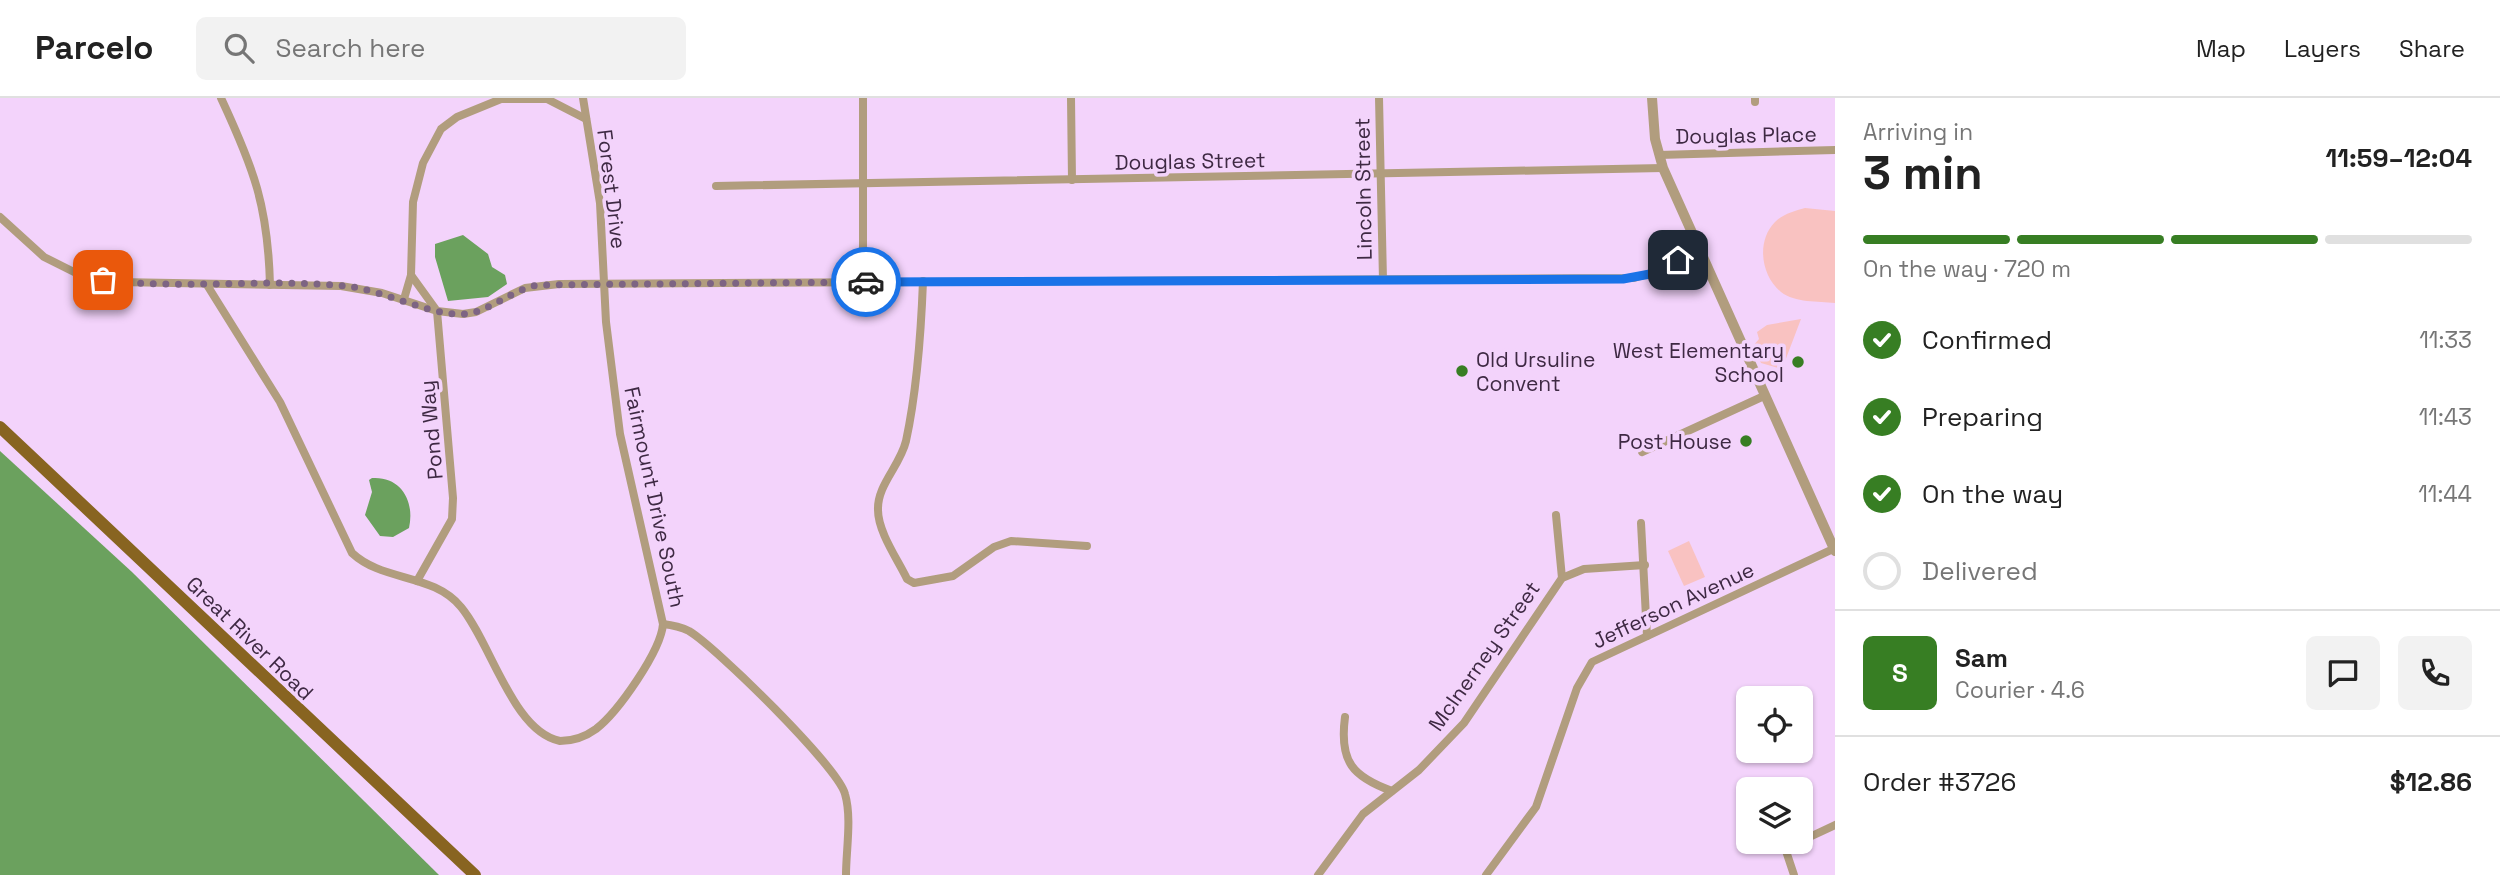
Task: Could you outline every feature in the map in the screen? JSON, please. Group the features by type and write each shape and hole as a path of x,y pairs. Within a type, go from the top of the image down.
{"main road":[{"name":"Great River Road","path":"0,427 475,875"}],"street":[{"path":"220,98 251,165 264,208 270,285"},
{"name":"Forest Drive","path":"583,98 597,178 605,284"},
{"path":"863,98 863,282"},
{"path":"1071,98 1072,180"},
{"name":"Lincoln Street","path":"1379,98 1383,280"},
{"path":"1652,98 1659,155 1664,168 1835,550"},
{"path":"404,299 411,275 414,202 423,163 441,129 457,117 501,99 548,99 586,119"},
{"name":"Douglas Place","path":"1659,155 1835,150"},
{"name":"Douglas Street","path":"716,186 1664,168"},
{"path":"0,217 36,252 81,274 118,282 341,286 404,299 437,311 463,314 476,312 513,292 538,285 1634,278 1650,274 1699,250"},
{"path":"411,275 437,311"},
{"path":"923,281 919,344 906,440 880,495 878,510 883,528 907,579 914,583 953,576 994,547 1011,541 1087,546"},
{"name":"Fairmount Drive South","path":"207,285 280,402 346,545 364,563 447,593 462,608 524,718 540,734 560,741 587,734 604,721 656,650 663,624 620,433 608,335 605,284"},
{"name":"Pond Way","path":"417,581 452,519 453,498 437,311"},
{"path":"1642,452 1764,396"},
{"path":"1556,515 1562,578"},
{"path":"1641,523 1647,636"},
{"name":"Jefferson Avenue","path":"1486,875 1536,807 1586,670 1596,659 1835,550"},
{"name":"McInerney Street","path":"1318,875 1363,814 1437,753 1464,723 1562,578 1584,569 1645,565"},
{"path":"663,624 691,632 745,681 789,722 842,787 846,800 846,875"},
{"path":"1345,718 1345,745 1354,772 1365,781 1392,791"},
{"path":"1813,836 1835,825"},
{"path":"1788,854 1794,875"}],"shaded area":[{"path":"1805,208 1835,211 1835,303 1787,296 1774,285 1765,268 1763,248 1769,230 1782,217"},
{"path":"463,235 488,254 492,267 505,275 507,284 488,297 448,301 435,257 435,244"},
{"path":"1801,319 1782,369 1761,363 1753,346 1759,339 1757,332 1767,325"},
{"path":"0,451 132,572 439,875 0,875"},
{"path":"372,478 391,481 404,492 408,500 409,528 393,537 380,536 365,515 372,492 369,480"},
{"path":"1689,541 1705,577 1684,586 1668,551"}],"way so far":[{"path":"103,280 207,285 355,287 404,299 437,311 463,314 476,312 513,292 538,285 866,282"}],"place":[{"name":"West Elementary School","path":"1798,362"},
{"name":"Old Ursuline Convent","path":"1462,371"},
{"name":"Post House","path":"1746,441"}],"route":[{"path":"866,282 1623,279 1650,274 1678,260"}]}
